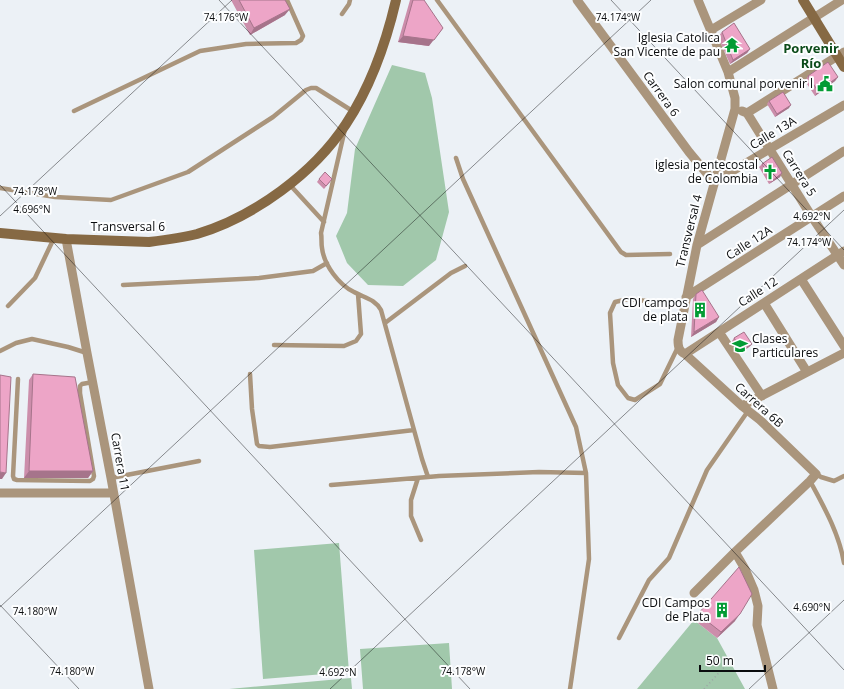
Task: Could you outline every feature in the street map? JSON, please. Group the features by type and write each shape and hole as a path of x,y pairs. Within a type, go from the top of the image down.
{"street":[{"name":"Transversal 6","path":"0,233 66,239 149,242 175,239 210,230 258,207 290,184 304,171 327,148 354,112 384,46 396,0"},
{"name":"Carrera 6","path":"577,0 689,152 714,182"},
{"name":"Transversal 4","path":"678,346 697,244 735,109 735,98 728,72 698,0"},
{"path":"711,30 761,0"},
{"path":"803,0 814,18 841,54 844,67"},
{"path":"728,72 842,0"},
{"path":"735,109 747,113 841,54"},
{"name":"Calle 13A","path":"714,182 844,105"},
{"name":"Carrera 5","path":"747,113 812,217 841,253 844,265"},
{"path":"697,244 844,151"},
{"name":"Calle 12A","path":"686,301 844,196"},
{"name":"Carrera 11","path":"66,239 149,689"},
{"name":"Calle 12","path":"685,354 841,253"},
{"path":"801,279 844,346"},
{"path":"764,303 807,372"},
{"path":"719,332 762,396"},
{"path":"678,346 681,352 685,354"},
{"path":"745,409 762,396 844,353"},
{"name":"Carrera 6B","path":"685,354 745,409 760,420 813,478"},
{"path":"694,593 734,552 813,478"},
{"path":"0,493 113,493"},
{"path":"734,552 745,569 754,590 758,606 758,625 773,689"}],"lane":[{"path":"74,111 200,51 246,44 296,43 304,36 287,0"},
{"path":"342,14 350,0"},
{"path":"437,0 621,252 626,255 670,254"},
{"path":"0,188 55,197 111,200 188,172 273,117 306,90 311,88 316,88 354,112"},
{"path":"346,124 324,222 322,249 327,263 337,279 358,294 378,304 381,310 428,477"},
{"path":"456,158 464,179 576,427 586,473 589,559 570,689"},
{"path":"290,184 324,222"},
{"path":"8,306 35,278 54,238"},
{"path":"123,285 259,278 313,272 327,263"},
{"path":"385,323 451,274 465,266"},
{"path":"274,345 344,346 356,341 361,334 358,294"},
{"path":"678,346 660,384 635,400 628,398 618,385 613,363 610,313 615,302 628,299 686,301"},
{"path":"0,351 16,343 32,339 87,353"},
{"path":"250,374 252,409 257,444 259,446 270,447 414,430"},
{"path":"18,379 13,476 14,479 18,480 90,481 93,479 94,476 80,386 82,384 93,382"},
{"path":"619,638 649,580 669,558 707,470 745,409"},
{"path":"111,478 199,461"},
{"path":"331,485 439,476 539,472 586,473"},
{"path":"844,476 834,481 820,477 813,478 836,532 844,563"},
{"path":"418,478 411,500 411,516 421,540"}],"path":[{"path":"704,689 728,663"}],"green space":[{"path":"392,65 425,73 432,98 449,212 436,260 403,286 368,285 347,263 336,236 347,213 355,149"},
{"path":"339,543 349,672 263,679 254,550"},
{"path":"694,620 717,638 745,689 637,689"},
{"path":"449,643 452,689 363,689 360,649"},
{"path":"351,678 352,689 229,689"}],"building":[{"path":"239,0 285,0 290,9 254,28"},
{"path":"413,0 424,0 443,28 434,40 403,36"},
{"name":"Iglesia Catolica San Vicente de pau","path":"734,23 750,49 733,60 722,32"},
{"path":"828,62 838,77 818,91 808,76"},
{"path":"783,92 791,105 777,114 769,101"},
{"name":"iglesia pentecostal de Colombia","path":"772,157 782,173 772,181 762,164"},
{"path":"325,172 332,179 326,186 319,179"},
{"name":"CDI campos de plata","path":"702,290 719,317 694,332 696,294"},
{"path":"744,332 752,344 742,350 734,338"},
{"path":"33,374 75,377 93,471 29,471"},
{"path":"0,375 11,377 6,473 0,472"},
{"name":"CDI Campos de Plata","path":"739,567 752,594 740,614 721,632 698,614"}],"place":[{"name":"Iglesia Catolica San Vicente de pau","path":"732,45"},
{"name":"Salon comunal porvenir l","path":"825,84"},
{"name":"iglesia pentecostal de Colombia","path":"770,172"},
{"name":"CDI campos de plata","path":"700,310"},
{"name":"Clases Particulares","path":"740,346"},
{"name":"CDI Campos de Plata","path":"722,610"}],"district":[{"name":"Porvenir Río","path":"811,56"}]}
